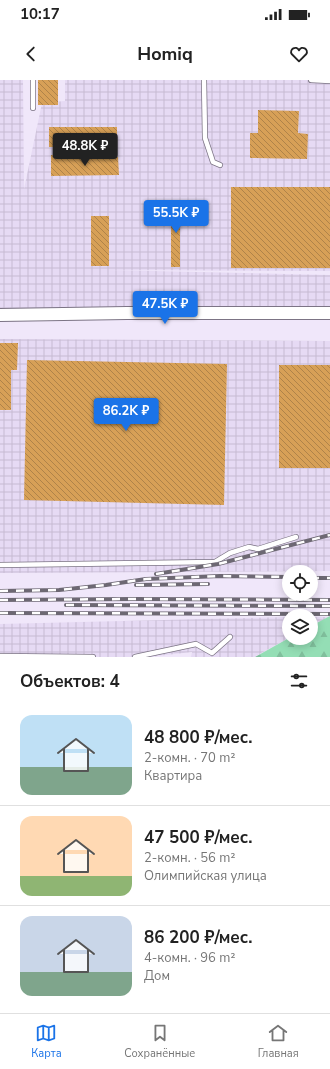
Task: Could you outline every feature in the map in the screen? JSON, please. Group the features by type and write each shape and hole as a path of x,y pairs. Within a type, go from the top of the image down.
{"street":[{"path":"0,315 127,313 330,313"}],"lane":[{"path":"33,80 33,108"},
{"path":"204,80 205,138 213,162 220,165"},
{"path":"312,80 330,81"},
{"path":"0,565 216,562 230,553 249,547 258,549 296,537"},
{"path":"135,657 196,644 212,653 230,637"},
{"path":"0,656 93,657"}],"shaded area":[{"path":"0,80 23,80 24,189 42,103 65,101 65,80 330,80 330,271 107,270 330,275 330,312 0,313"},
{"path":"0,339 330,341 330,571 318,571 318,565 282,565 282,571 0,573"},
{"path":"282,617 282,642 254,657 191,657 192,652 149,657 0,657 0,624"},
{"path":"318,617 330,617 318,623"}],"green space":[{"path":"330,616 330,657 255,657 282,642 282,645 318,645 318,622"}],"building":[{"path":"38,80 58,80 58,105 38,105"},
{"path":"258,110 299,111 298,133 308,134 307,159 250,158 250,133 258,133"},
{"path":"49,127 117,127 117,147 49,147"},
{"path":"51,155 56,155 57,159 118,157 119,175 51,176"},
{"path":"231,187 330,187 330,268 231,268"},
{"path":"171,200 180,200 180,267 171,267"},
{"path":"91,216 109,216 109,266 91,266"},
{"path":"0,343 18,343 17,370 11,370 11,410 0,410"},
{"path":"27,360 227,364 224,505 24,500"},
{"path":"279,365 330,365 330,468 279,468"}],"railway":[{"path":"156,574 218,564 330,535"},
{"path":"0,591 59,590 146,579 220,576 282,577"},
{"path":"318,578 330,578"},
{"path":"136,585 208,584"},
{"path":"0,600 330,600"},
{"path":"66,605 330,606"},
{"path":"0,613 330,614"}]}
